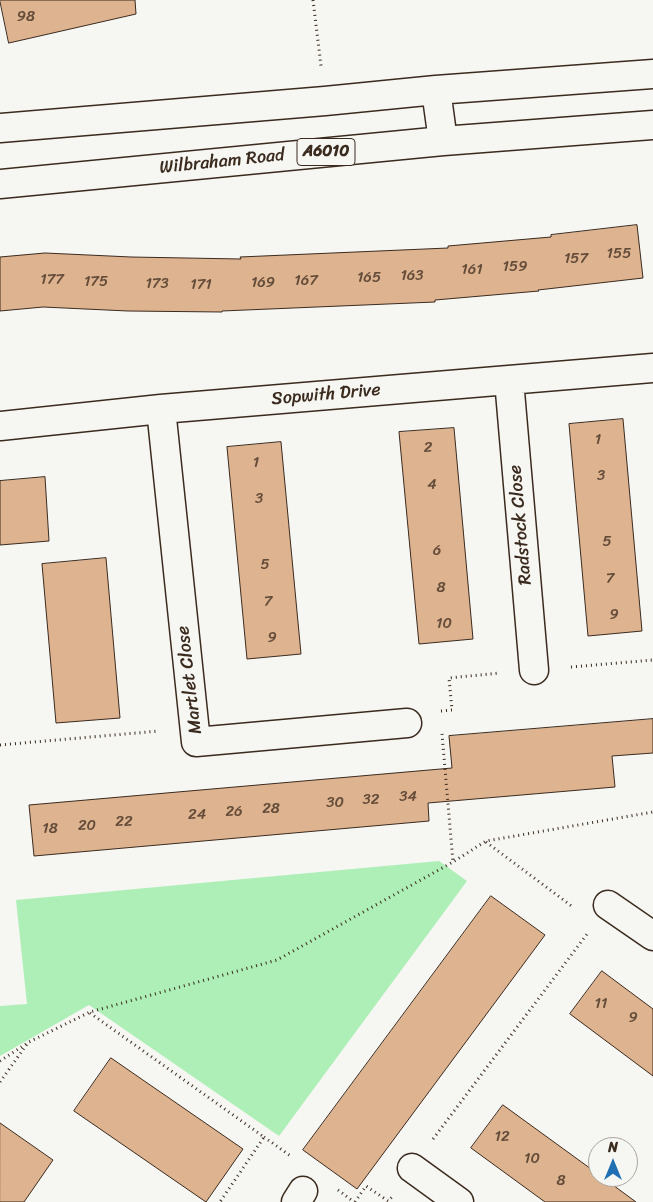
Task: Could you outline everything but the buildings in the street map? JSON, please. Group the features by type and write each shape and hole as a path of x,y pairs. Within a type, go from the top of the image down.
{"main road":[{"path":"0,128 436,90 653,74"},
{"path":"436,90 443,141"},
{"name":"Wilbraham Road","path":"0,184 443,141 653,125"},
{"name":"Sopwith Drive","path":"0,426 161,409 653,368"},
{"name":"Radstock Close","path":"509,380 534,670"},
{"name":"Martlet Close","path":"161,409 196,742 407,723"},
{"path":"601,914 653,936"},
{"path":"412,1168 459,1202"}],"path":[{"path":"313,0 325,101"},
{"path":"0,745 194,728"},
{"path":"442,730 453,862"},
{"path":"0,1061 28,1042 90,1012 277,960 486,842 653,812"},
{"path":"412,1168 601,914 486,842"},
{"path":"90,1012 264,1137 220,1202"},
{"path":"0,1082 28,1042"}],"green space":[{"path":"439,861 467,881 279,1136 89,1005 0,1056 0,1006 27,1004 16,900"}]}
